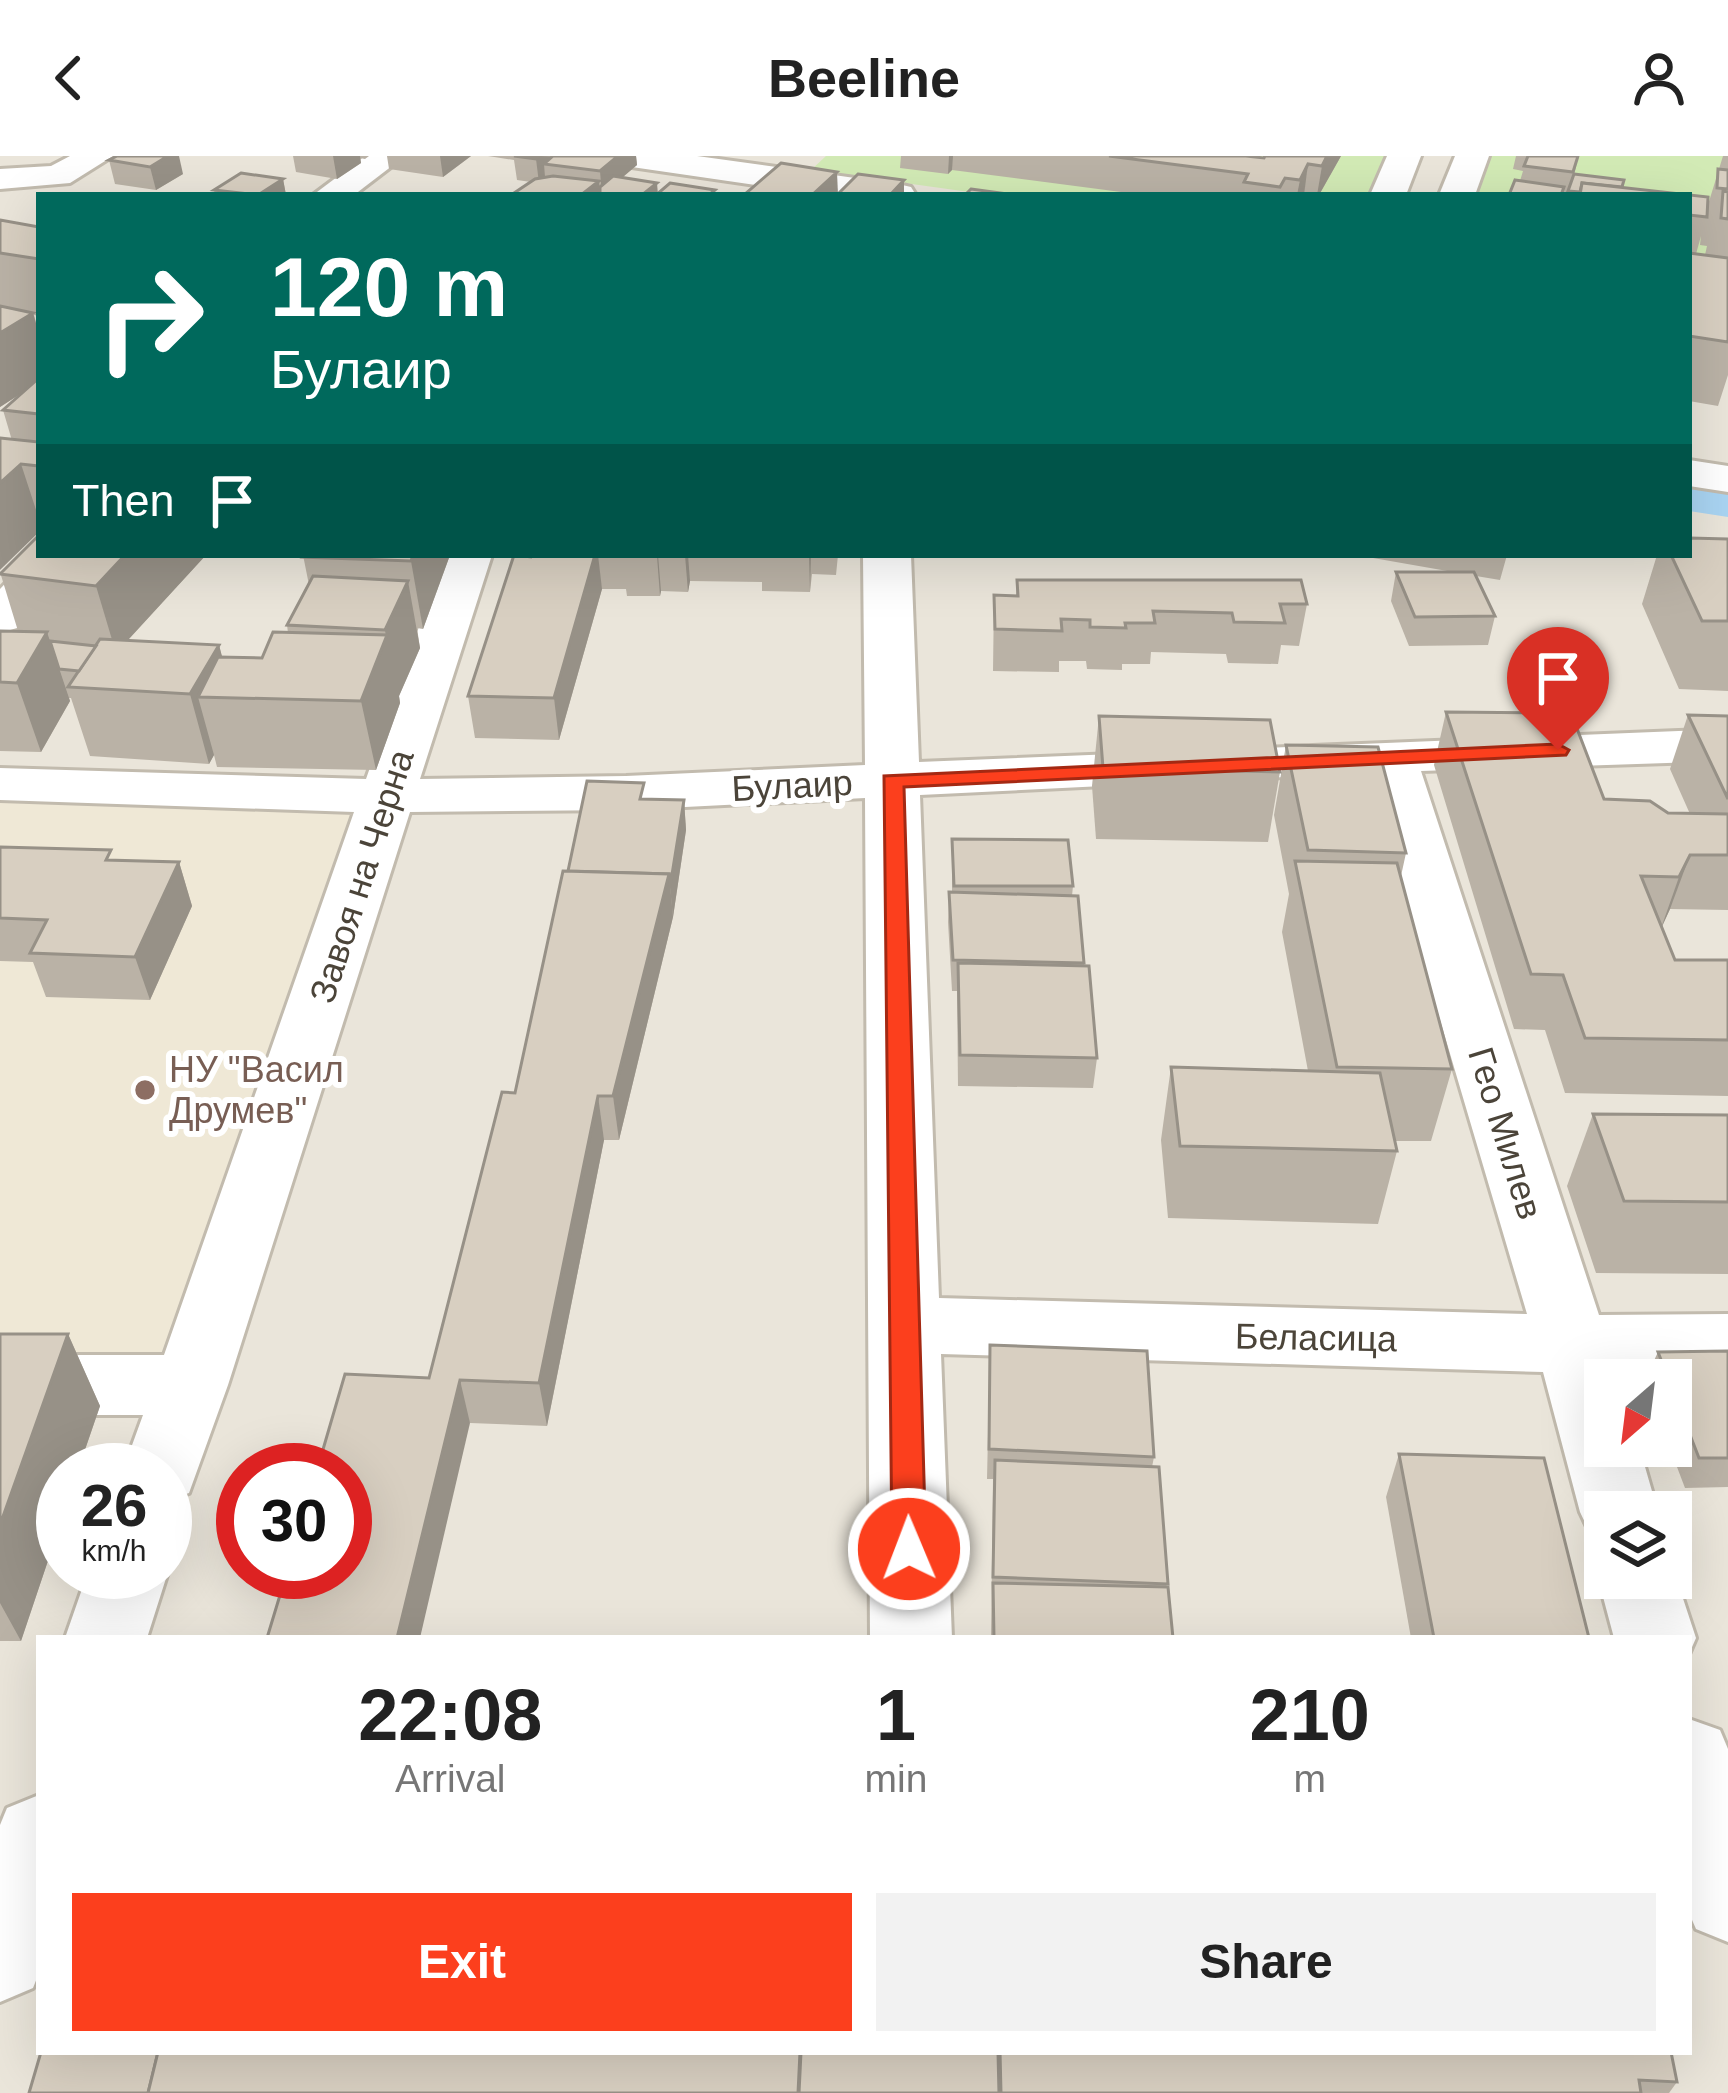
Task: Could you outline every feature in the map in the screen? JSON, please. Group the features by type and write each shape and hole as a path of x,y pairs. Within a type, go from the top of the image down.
{"street":[{"path":"0,179 66,185 95,156"},
{"path":"335,192 388,156"},
{"path":"625,156 777,166 885,192"},
{"path":"1389,192 1404,156"},
{"path":"1458,192 1472,156"},
{"path":"1692,473 1728,479"},
{"path":"0,618 56,558"},
{"name":"Завоя на Черна","path":"171,1443 467,558"},
{"path":"887,558 910,1635"},
{"name":"Булаир","path":"0,784 388,796 626,793 1389,756 1728,745"},
{"name":"Гео Милев","path":"1389,756 1613,1491"},
{"name":"Беласица","path":"904,1325 1572,1344 1728,1343"},
{"path":"0,1384 191,1385"},
{"path":"107,1635 119,1599"},
{"path":"1644,1599 1654,1635"},
{"path":"1692,1770 1728,1898"},
{"path":"0,1955 36,1847"}],"shaded area":[{"path":"0,156 1728,156 1728,2093 0,2093"},
{"name":"НУ \"Васил Друмев\"","path":"0,784 387,796 191,1385 0,1385"}],"green space":[{"path":"826,156 1389,156 1372,192 969,192 811,170"},
{"path":"1484,156 1728,156 1728,301 1692,295 1692,192 1469,192"}],"building":[{"path":"168,156 150,167 109,160"},
{"path":"553,156 618,156 600,171 544,164"},
{"path":"1109,156 1327,156 1322,166 1308,164 1300,180 1285,178 1280,187 1244,182 1248,174"},
{"path":"1528,156 1578,156 1573,172 1524,166"},
{"path":"781,163 837,172 815,192 747,192"},
{"path":"1718,169 1728,170 1728,189 1717,188"},
{"path":"241,173 283,179 263,192 214,190"},
{"path":"858,174 904,180 893,192 840,192"},
{"path":"1574,174 1624,180 1622,187 1582,183 1580,192 1568,191"},
{"path":"613,176 657,183 646,192 600,192"},
{"path":"535,179 599,181 585,192 516,192"},
{"path":"1515,180 1564,187 1562,192 1510,192"},
{"path":"670,183 715,190 713,192 660,192"},
{"path":"1582,183 1663,192 1580,192"},
{"path":"1723,191 1728,192 1728,219 1721,218"},
{"path":"1692,195 1708,197 1707,217 1692,215"},
{"path":"0,220 36,226 36,259 0,253"},
{"path":"1692,253 1728,258 1728,342 1692,336"},
{"path":"0,306 33,313 0,333"},
{"path":"36,381 36,414 3,410"},
{"path":"0,438 36,442 36,466 21,464 0,483"},
{"path":"36,538 36,558 122,558 96,586 0,574"},
{"path":"1692,538 1728,539 1728,621 1702,621 1672,558 1692,558"},
{"path":"329,558 412,558 411,561"},
{"path":"513,558 594,558 554,698 468,696"},
{"path":"1396,572 1474,572 1495,616 1415,617"},
{"path":"313,576 408,581 385,630 287,625"},
{"path":"1017,580 1301,580 1307,604 1280,604 1285,623 1234,622 1232,613 1153,611 1155,623 1125,623 1126,628 1090,627 1090,620 1061,619 1062,631 995,629 994,595 1018,596"},
{"path":"0,631 47,632 17,683 0,682"},
{"path":"273,632 387,635 361,701 198,697 218,657 262,658"},
{"path":"100,639 219,645 190,694 68,687"},
{"path":"50,641 96,646 79,671 59,669"},
{"path":"1446,712 1571,713 1604,799 1650,801 1668,813 1728,814 1728,855 1690,855 1679,877 1641,876 1675,960 1728,960 1728,1040 1585,1038 1563,975 1531,974"},
{"path":"1688,715 1728,716 1728,799"},
{"path":"1099,716 1270,720 1280,772 1103,768"},
{"path":"1286,745 1378,747 1406,853 1308,850"},
{"path":"587,781 644,783 640,799 684,800 670,887 669,874 568,871"},
{"path":"952,839 1068,840 1073,886 954,886"},
{"path":"0,847 111,850 106,860 179,862 135,957 30,953 47,920 0,918"},
{"path":"1295,861 1397,863 1452,1069 1337,1067"},
{"path":"563,871 669,874 613,1096 598,1096 539,1383 460,1380 398,1635 268,1635 279,1599 372,1599 372,1443 325,1443 345,1374 429,1378 502,1092 515,1093"},
{"path":"949,892 1078,896 1084,963 953,960"},
{"path":"958,963 1089,966 1097,1058 960,1055"},
{"path":"1171,1067 1380,1073 1397,1151 1180,1146"},
{"path":"1593,1114 1728,1115 1728,1202 1624,1201"},
{"path":"0,1334 68,1334 0,1525"},
{"path":"990,1345 1147,1351 1154,1457 989,1449"},
{"path":"1728,1351 1728,1458 1699,1458 1692,1440 1692,1359 1661,1359 1658,1352"},
{"path":"1399,1454 1544,1458 1588,1635 1433,1635"},
{"path":"995,1460 1159,1467 1168,1584 993,1577"},
{"path":"993,1583 1168,1587 1173,1635 994,1635"},
{"path":"40,2055 157,2055 148,2093 29,2093"},
{"path":"157,2055 800,2055 798,2093 148,2093"},
{"path":"801,2055 998,2055 999,2093 799,2093"},
{"path":"1000,2055 1672,2055 1677,2082 1639,2080 1641,2093 1001,2093"}],"waterway":[{"path":"1692,497 1728,503"}],"place":[{"name":"НУ \"Васил Друмев\"","path":"145,1090"}],"route":[{"path":"909,1549 892,780 1558,750"}]}
